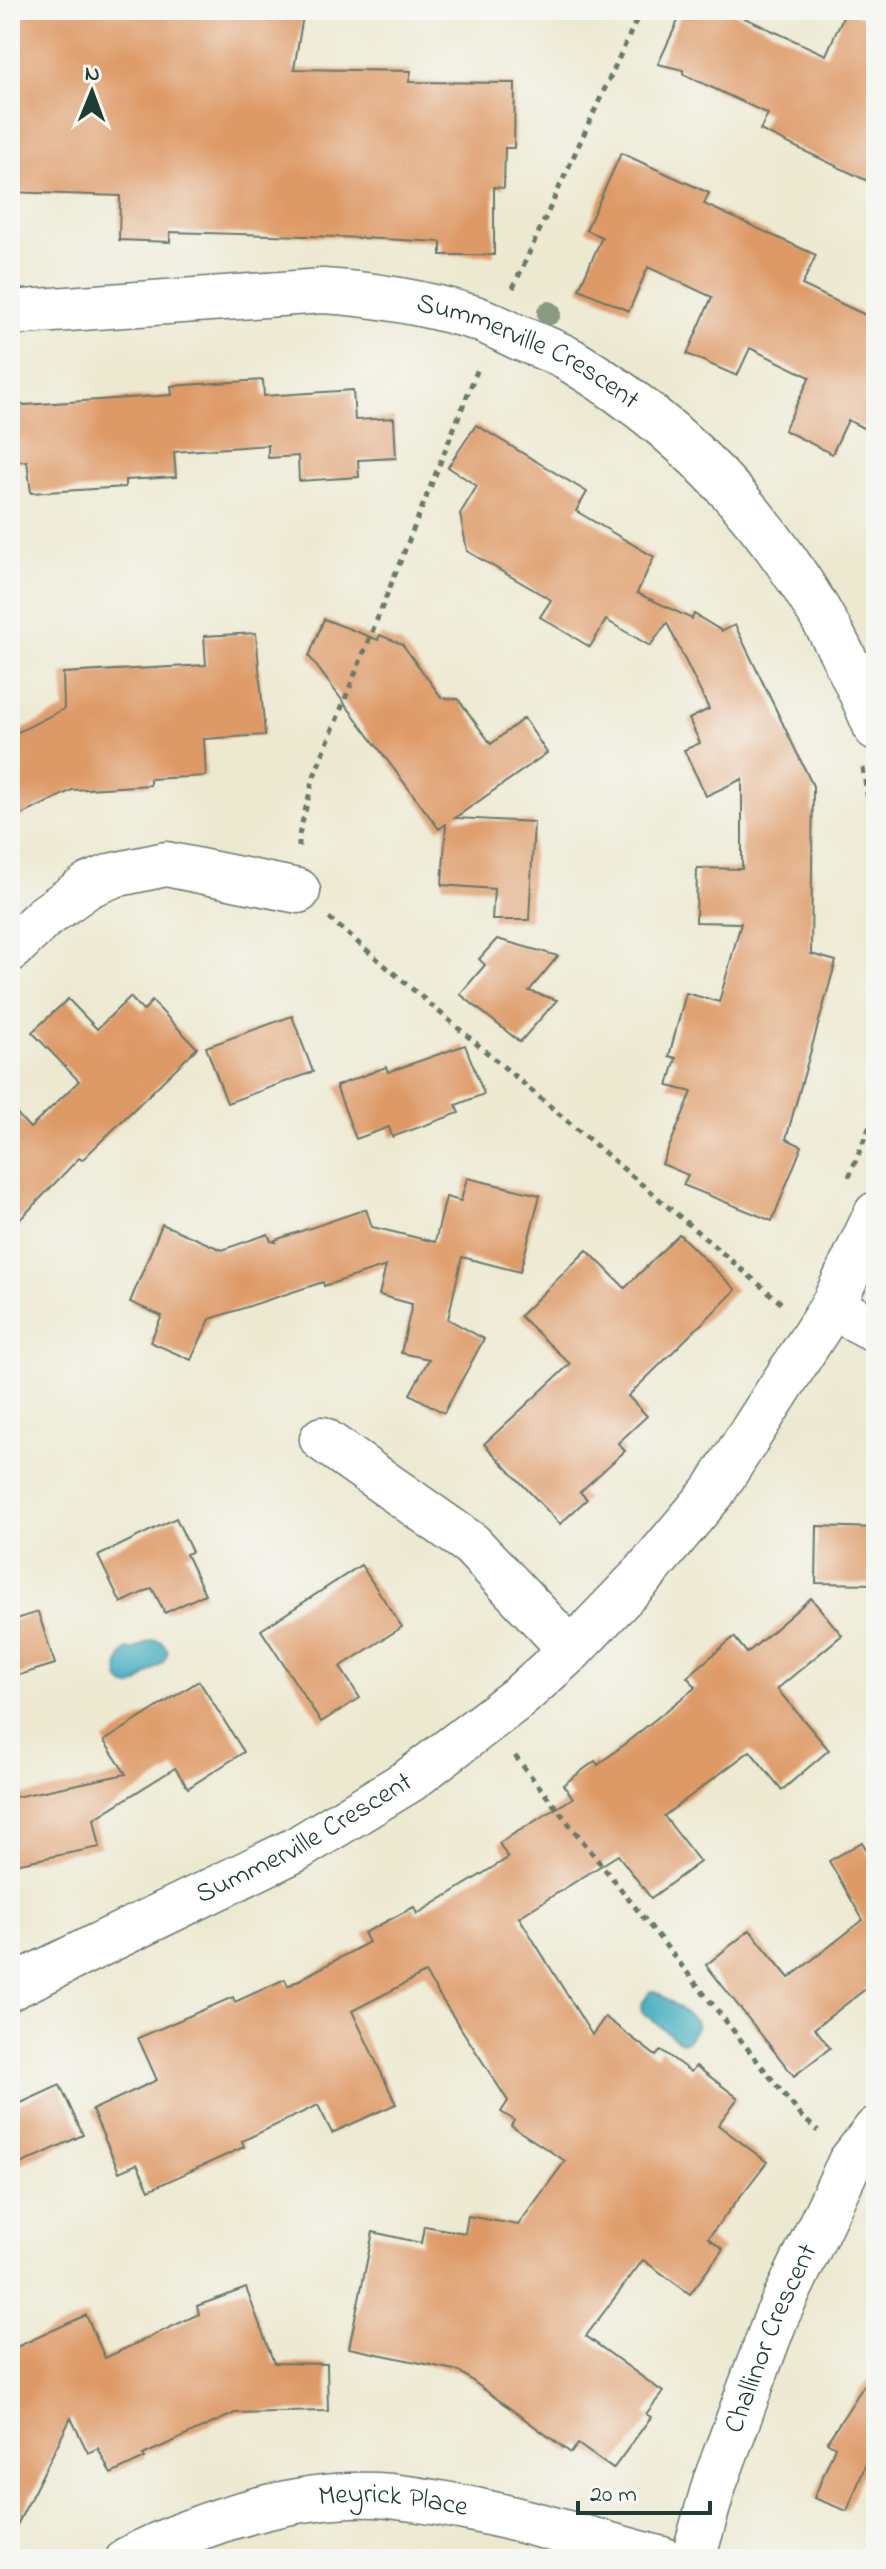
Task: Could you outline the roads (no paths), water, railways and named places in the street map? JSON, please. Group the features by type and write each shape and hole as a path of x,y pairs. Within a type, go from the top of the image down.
{"street":[{"name":"Summerville Crescent","path":"10,313 323,291 374,295 474,318 570,360 659,420 728,487 806,588 861,692 867,743"},
{"path":"10,950 43,918 89,885 114,875 153,866 166,864 298,891"},
{"name":"Summerville Crescent","path":"10,1988 295,1850 410,1780 519,1697 571,1650 644,1574 713,1492 824,1320 876,1214"},
{"path":"824,1320 876,1330"},
{"path":"322,1439 471,1544 571,1650"},
{"name":"Challinor Crescent","path":"693,2559 715,2482 776,2318 865,2143"},
{"name":"Meyrick Place","path":"128,2559 153,2546 245,2511 341,2496 389,2496 484,2512 662,2559"}],"water":[{"path":"152,1640 160,1641 168,1651 164,1660 137,1684 125,1685 121,1682 118,1669 123,1655 127,1649 135,1649"},
{"path":"656,1991 696,2021 696,2028 687,2041 680,2042 642,2012 641,2005 650,1992"}]}
